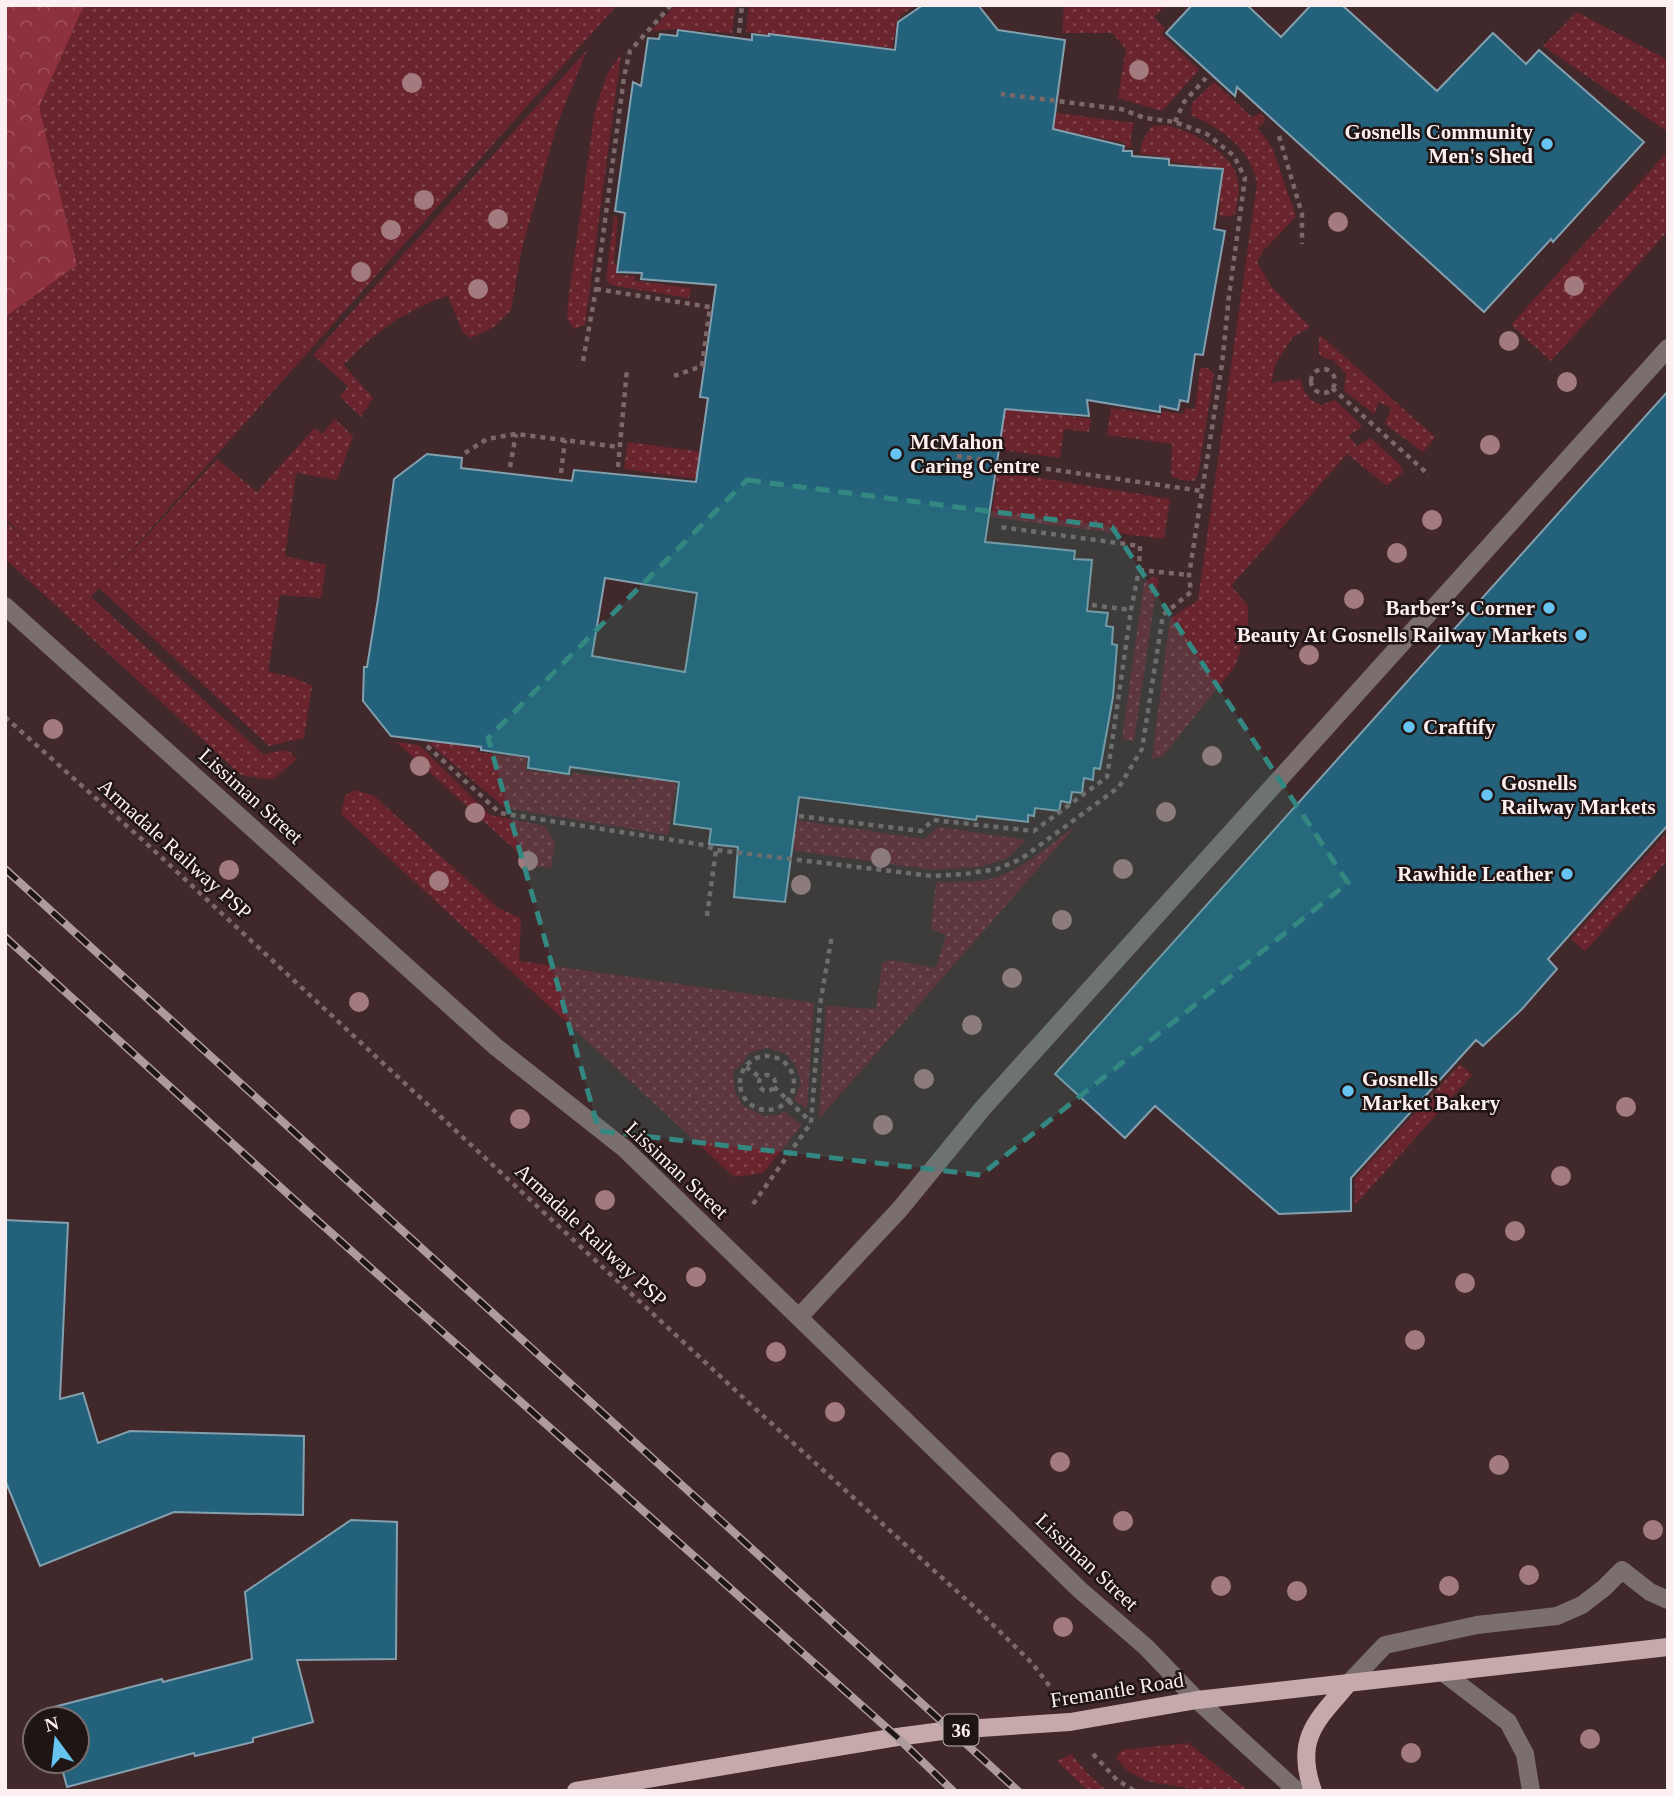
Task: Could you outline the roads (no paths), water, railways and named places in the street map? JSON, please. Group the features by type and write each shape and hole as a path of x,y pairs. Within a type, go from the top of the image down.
{"main road":[{"name":"Fremantle Road","path":"576,1791 950,1730 1070,1722 1197,1700 1668,1647"},
{"path":"1313,1791 1309,1779 1306,1746 1316,1721 1348,1684"}],"street":[{"path":"799,1317 900,1209 982,1109 1668,348"},
{"name":"Lissiman Street","path":"5,606 496,1047 625,1149 1080,1590 1146,1647 1197,1700 1297,1791"},
{"path":"1348,1684 1385,1645 1477,1625 1557,1616 1582,1605 1622,1570 1650,1592 1668,1600"},
{"path":"1444,1673 1507,1722 1525,1754 1531,1791"}],"railway":[{"path":"5,869 1018,1791"},
{"path":"5,937 300,1205 897,1737 953,1791"}],"place":[{"name":"Gosnells Community Men's Shed","path":"1547,144"},
{"name":"McMahon Caring Centre","path":"896,454"},
{"name":"Barber’s Corner","path":"1549,608"},
{"name":"Beauty At Gosnells Railway Markets","path":"1581,635"},
{"name":"Craftify","path":"1409,727"},
{"name":"Gosnells Railway Markets","path":"1487,795"},
{"name":"Rawhide Leather","path":"1567,874"},
{"name":"Gosnells Market Bakery","path":"1348,1091"}]}
